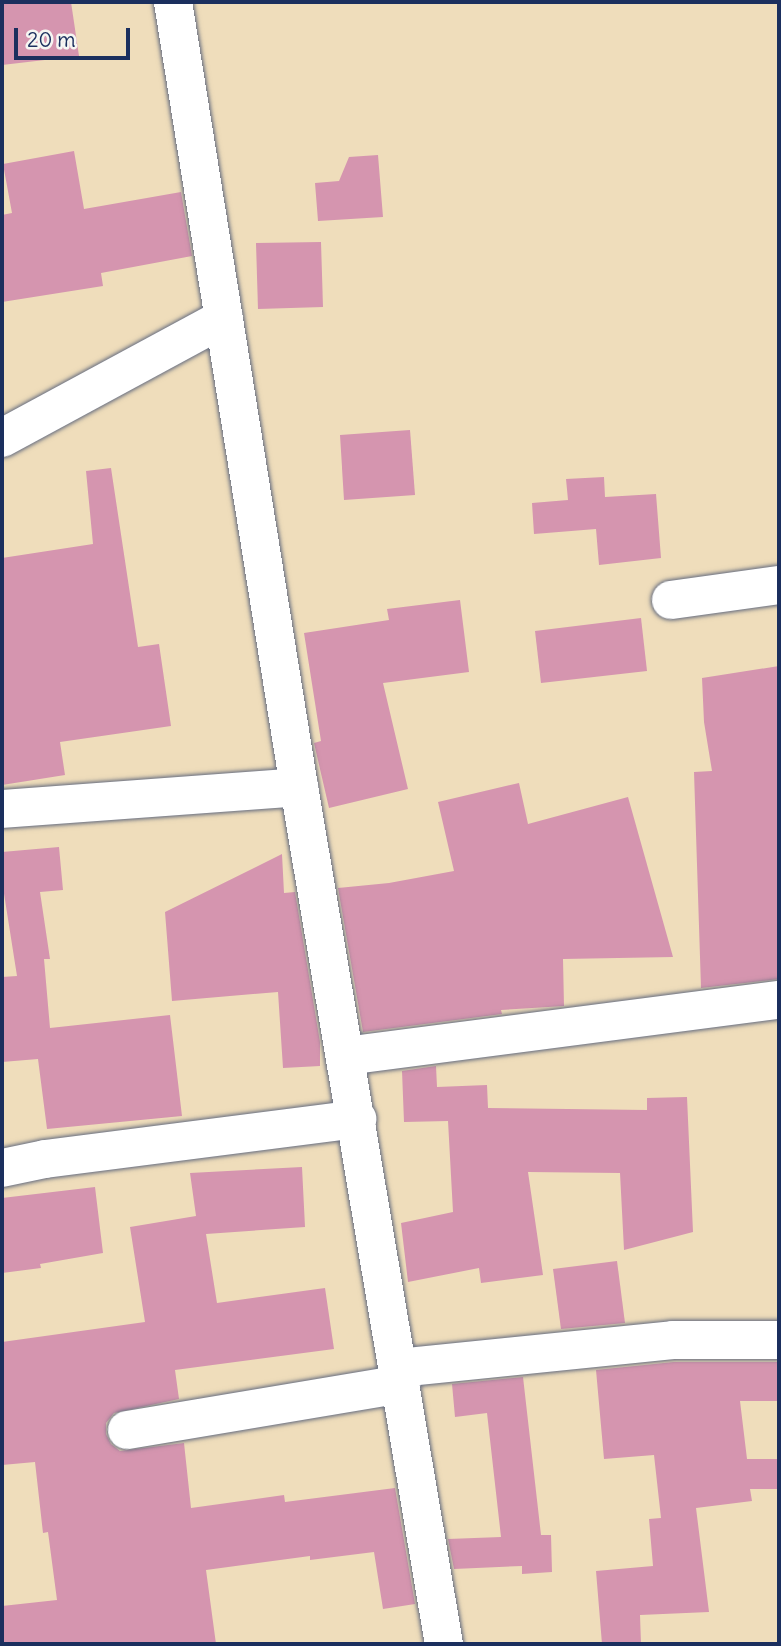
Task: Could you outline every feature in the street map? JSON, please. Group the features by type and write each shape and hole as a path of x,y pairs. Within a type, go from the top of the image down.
{"street":[{"path":"173,2 299,788 444,1644"},
{"path":"2,438 224,318"},
{"path":"671,600 779,585"},
{"path":"2,809 299,788"},
{"path":"346,1056 779,1000"},
{"path":"2,1168 45,1159 357,1119"},
{"path":"127,1430 399,1376 673,1340 779,1340"}],"building":[{"path":"2,2 71,2 79,56 2,65"},
{"path":"74,151 84,209 181,192 192,256 101,273 103,286 2,302 2,215 12,213 3,164"},
{"path":"378,155 383,217 318,221 315,183 339,181 349,157"},
{"path":"321,242 323,307 258,309 256,243"},
{"path":"410,430 415,495 344,500 340,435"},
{"path":"111,468 138,647 159,644 171,726 60,742 65,775 2,785 2,558 93,544 86,471"},
{"path":"604,477 605,497 656,494 661,558 599,565 596,529 534,534 532,503 568,500 566,479"},
{"path":"460,600 469,672 383,683 408,789 329,808 314,743 321,741 304,633 389,620 387,609"},
{"path":"641,618 647,671 541,683 535,631"},
{"path":"779,666 779,979 701,988 694,772 712,771 704,722 702,678"},
{"path":"519,783 528,824 628,797 673,957 563,959 564,1006 501,1010 502,1014 363,1032 338,888 389,883 454,871 438,802"},
{"path":"59,847 63,890 40,892 50,959 44,959 50,1028 170,1015 182,1116 47,1129 38,1059 2,1062 2,977 17,976 2,881 2,852"},
{"path":"282,854 284,893 295,892 320,1042 320,1066 283,1068 278,992 172,1001 165,912"},
{"path":"436,1066 437,1087 487,1085 488,1108 647,1110 647,1098 687,1097 693,1232 624,1250 620,1173 528,1172 543,1275 481,1283 479,1268 408,1282 401,1223 453,1212 448,1121 404,1122 402,1071"},
{"path":"302,1167 305,1227 206,1234 217,1303 325,1288 334,1349 175,1370 179,1399 114,1413 106,1423 106,1434 111,1444 120,1451 184,1443 191,1508 284,1495 285,1502 395,1488 415,1604 383,1609 374,1552 310,1560 310,1556 206,1570 216,1644 2,1644 2,1606 57,1600 48,1532 43,1533 35,1462 2,1465 2,1342 145,1322 130,1227 196,1216 190,1173"},
{"path":"95,1187 103,1253 40,1264 41,1268 2,1273 2,1198"},
{"path":"617,1261 625,1323 561,1329 553,1269"},
{"path":"674,1362 779,1362 779,1401 740,1401 747,1459 779,1459 779,1489 750,1489 752,1501 696,1508 709,1612 640,1615 641,1644 602,1644 596,1571 653,1566 649,1519 661,1518 654,1455 604,1459 596,1370"},
{"path":"523,1377 541,1535 551,1535 552,1572 522,1574 522,1566 454,1569 448,1539 501,1537 487,1413 455,1417 452,1384"}]}
